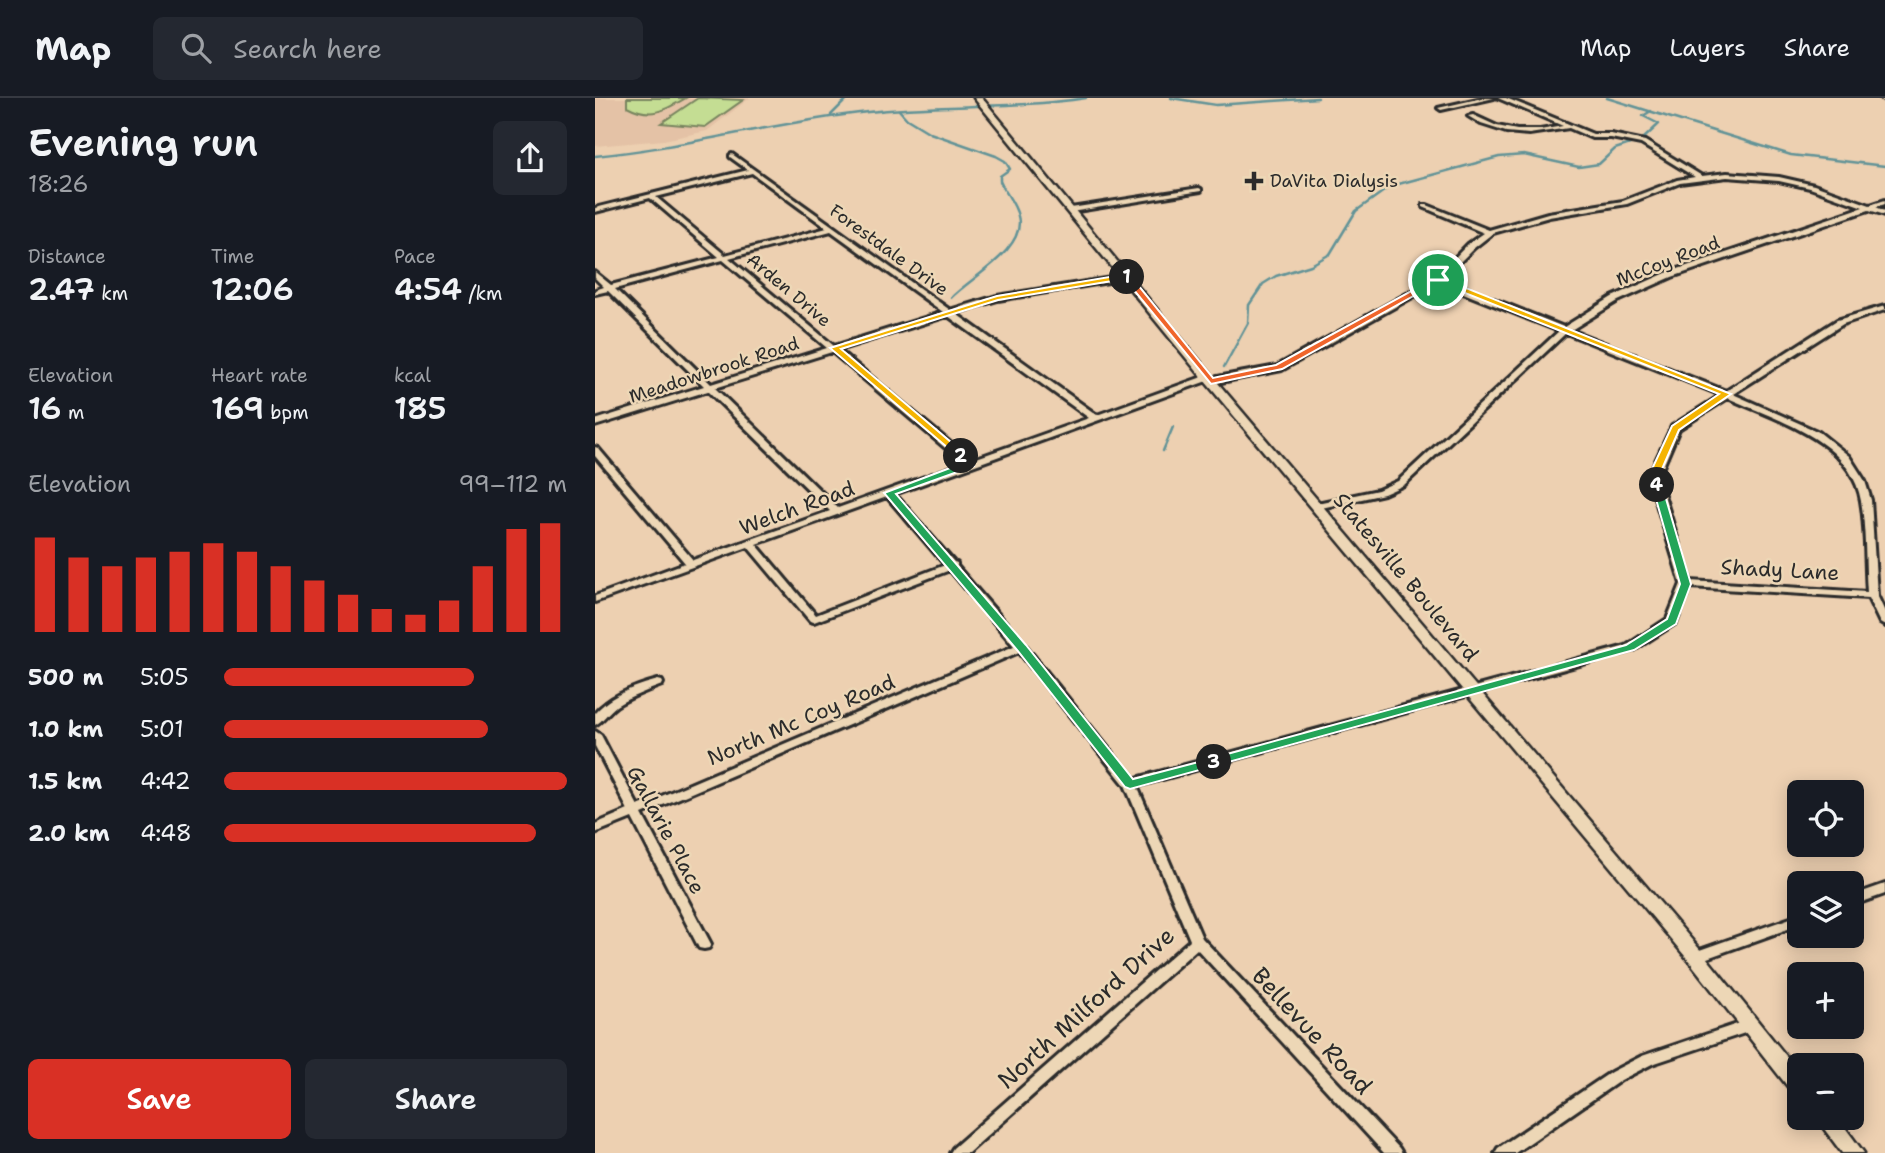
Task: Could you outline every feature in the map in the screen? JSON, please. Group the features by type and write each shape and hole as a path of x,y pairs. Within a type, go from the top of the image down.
{"main road":[{"name":"Statesville Boulevard","path":"980,101 1209,380 1696,957 1787,1072"},
{"path":"1836,1130 1854,1153"}],"street":[{"path":"1441,108 1491,98"},
{"path":"1501,98 1592,136 1611,136 1643,142 1699,177"},
{"path":"1471,116 1496,130 1513,133 1567,127"},
{"name":"Forestdale Drive","path":"732,156 1095,418"},
{"path":"595,210 753,171"},
{"path":"1425,206 1490,233 1548,215 1625,203 1661,186 1699,177 1727,175 1779,179 1812,186 1885,214"},
{"path":"1071,210 1199,190"},
{"name":"Arden Drive","path":"651,196 970,464"},
{"name":"McCoy Road","path":"1317,506 1381,492 1401,483 1565,330 1615,299 1641,286 1885,202"},
{"path":"595,292 832,228"},
{"name":"Welch Road","path":"595,599 1095,418 1209,380 1279,368 1438,280 1471,246 1490,233"},
{"path":"595,274 836,512"},
{"name":"Meadowbrook Road","path":"595,424 997,298 1127,277"},
{"path":"1438,280 1726,394 1816,434 1844,456 1853,468 1866,500 1872,595 1885,623"},
{"path":"1130,784 1630,648 1672,621 1686,584 1657,488 1657,469 1675,428 1840,322 1885,308"},
{"path":"596,452 691,564"},
{"name":"North Milford Drive","path":"889,493 1021,647 1130,784 1196,941 958,1153"},
{"path":"750,543 814,619 953,565"},
{"name":"Shady Lane","path":"1686,584 1872,595"},
{"name":"North Mc Coy Road","path":"595,829 1021,647"},
{"path":"595,721 605,708 621,698 658,683"},
{"name":"Gallarie Place","path":"595,735 704,944"},
{"path":"1864,896 1885,889"},
{"path":"1696,957 1787,924"},
{"name":"Bellevue Road","path":"1196,941 1394,1153"},
{"path":"1503,1153 1616,1076 1647,1059 1749,1026"}],"shaded area":[{"path":"595,98 750,98 707,131 664,140 595,146"}],"green space":[{"path":"627,98 686,98 664,110 650,113 627,106"},
{"path":"698,98 743,100 705,127 661,123"}],"waterway":[{"path":"831,115 848,98"},
{"path":"595,156 664,147 834,116 923,108 1032,104 1086,98"},
{"path":"1171,98 1216,105 1318,98"},
{"path":"1607,98 1650,111"},
{"path":"899,110 907,119 930,133 996,156 1005,161 1010,169 1000,176 1000,181 1018,216 1019,228 1014,240 995,262 951,298"},
{"path":"1642,140 1659,124 1643,116 1650,111"},
{"path":"1650,111 1791,155 1885,166"},
{"path":"1224,367 1248,323 1249,305 1263,284 1276,276 1311,265 1330,254 1356,211 1391,186 1499,157 1524,155 1579,167 1599,164 1615,149 1636,142"},
{"path":"1163,451 1173,427"}],"railway":[{"path":"1880,98 1885,101"}],"place":[{"name":"DaVita Dialysis","path":"1254,181"}],"route":[{"path":"1127,277 1211,382 1279,368 1438,280 1726,394 1675,428 1657,469 1657,488 1686,584 1672,621 1630,648 1130,784 1021,647 889,493 970,464 834,348 997,298 1127,277"}]}
